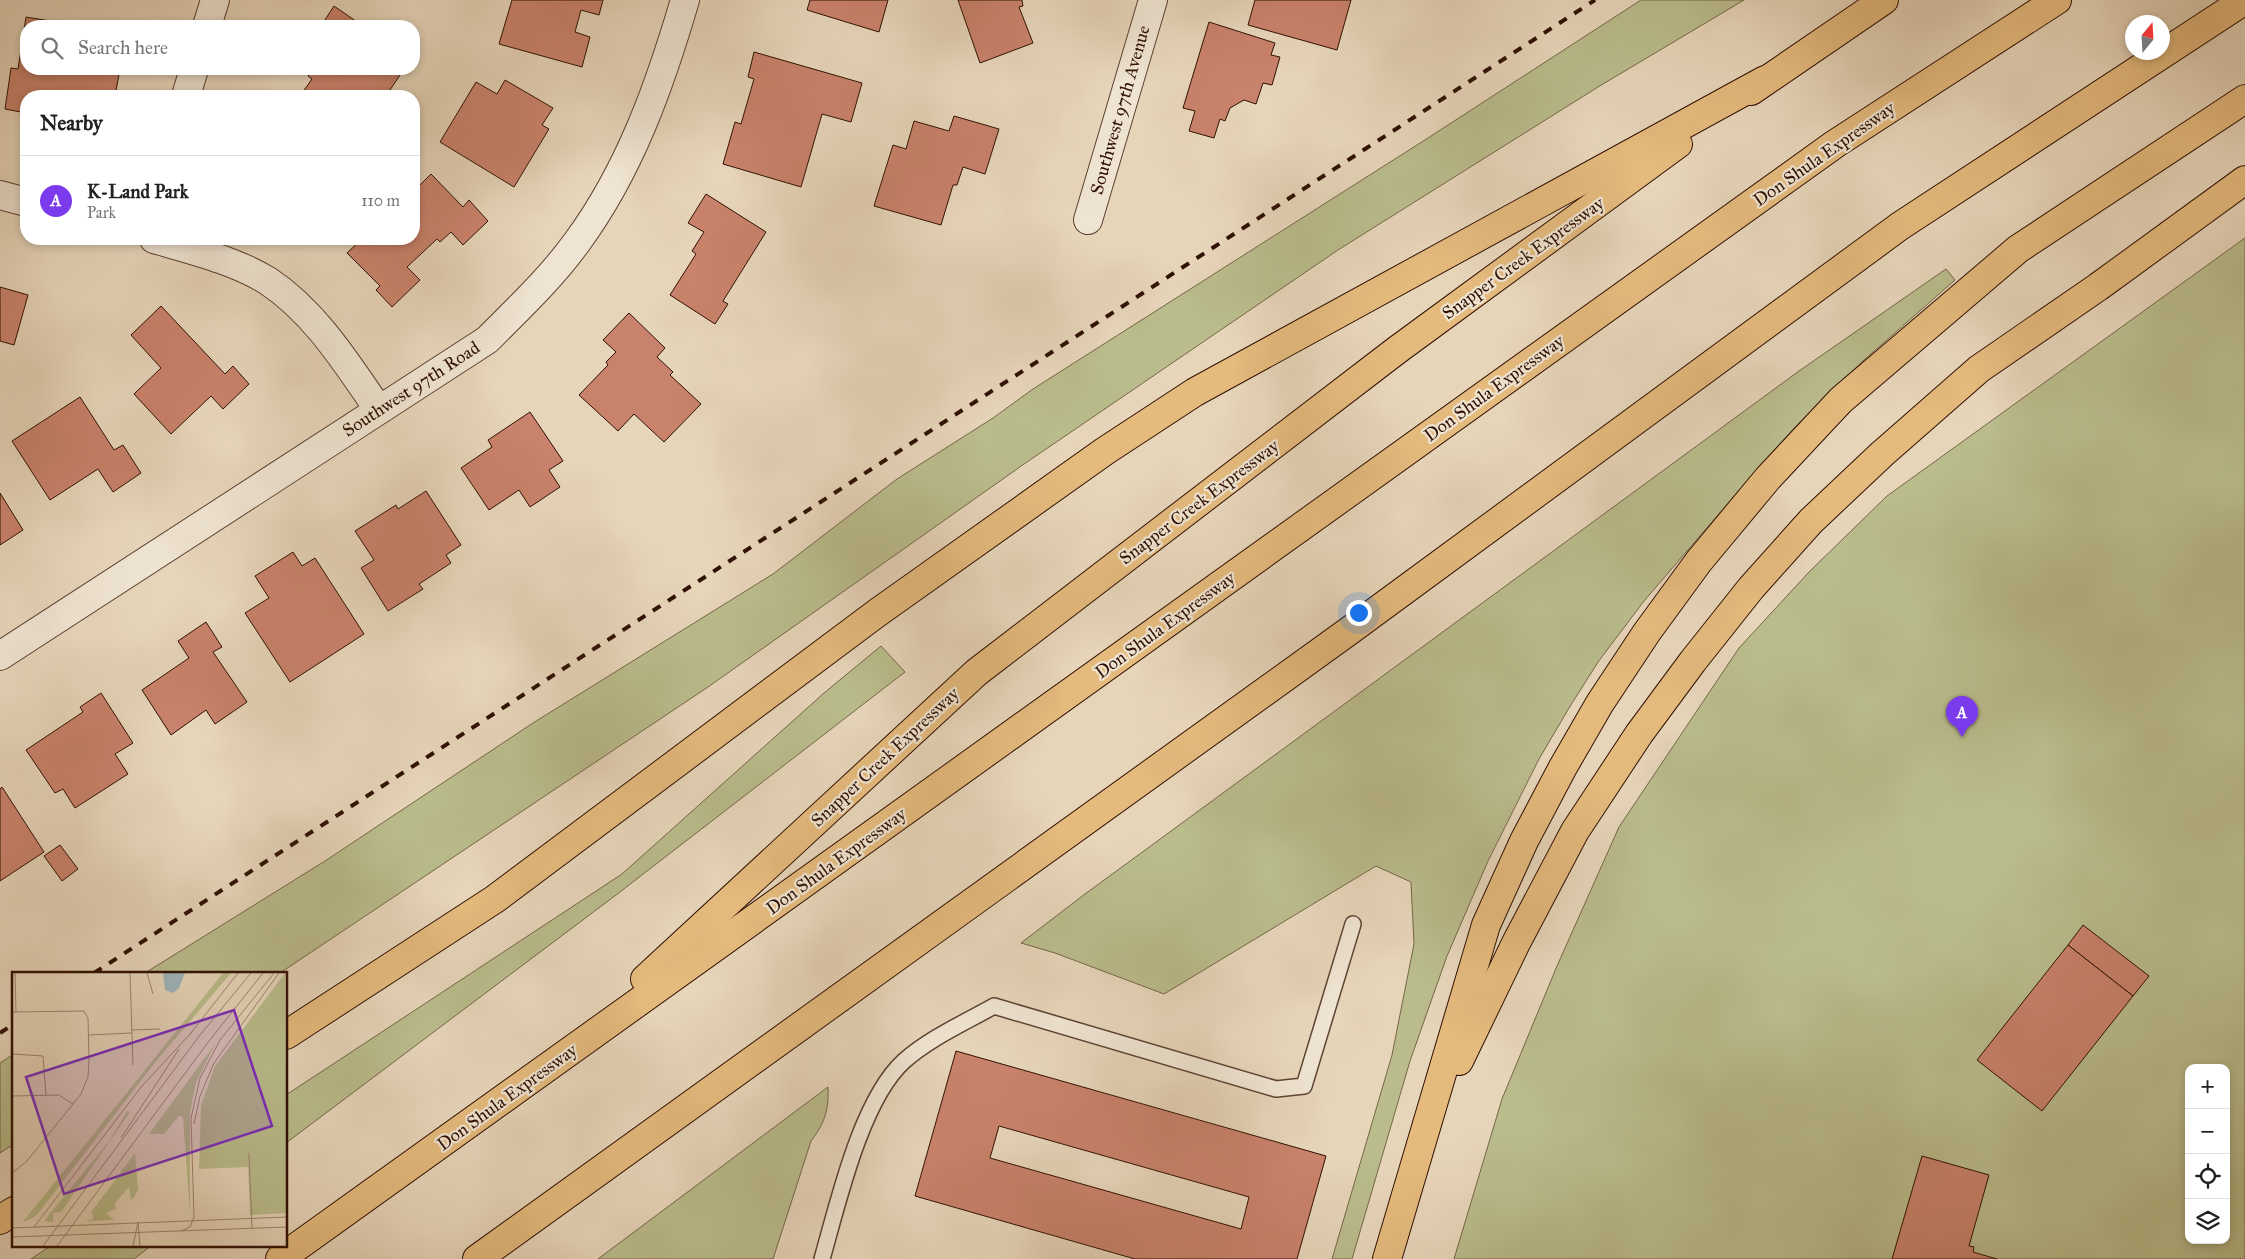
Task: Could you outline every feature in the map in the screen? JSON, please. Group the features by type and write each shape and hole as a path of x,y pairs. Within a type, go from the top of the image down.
{"highway":[{"name":"Snapper Creek Expressway","path":"560,1059 977,672 1397,350 1765,80 1884,0"},
{"name":"Don Shula Expressway","path":"280,1259 1835,144 2057,0"},
{"path":"477,1259 1341,637 1900,226 2245,0"},
{"path":"288,1034 496,899 877,613 1104,451 1195,392 1765,80"},
{"path":"1387,1259 1486,925 1524,841 1600,703 1647,632 1699,561 1768,478 1841,400 2018,248 2245,99"},
{"path":"1424,1134 1516,943 1575,831 1639,734 1693,661 1758,580 1811,520 1882,454 1979,369 2098,287 2245,180"},
{"path":"0,1220 12,1212"}],"street":[{"path":"209,20 215,0"},
{"name":"Southwest 97th Road","path":"0,656 487,340 541,287 577,242 608,195 627,160 662,74 685,0"},
{"name":"Southwest 97th Avenue","path":"1088,220 1153,0"},
{"path":"188,90 192,75"},
{"path":"0,195 20,200"},
{"path":"173,245 229,263 266,280 285,294 331,341 379,410"}],"lane":[{"path":"822,1259 840,1196 866,1120 888,1078 904,1061 937,1037 994,1006 1276,1090 1304,1086 1353,924"}],"green space":[{"path":"1641,0 1744,0 1598,87 1338,250 1027,462 708,687 281,972 147,972 325,861 533,723 773,574 897,479 993,418 1033,389"},
{"path":"2245,238 2245,1259 1454,1259 1502,1099 1557,966 1619,827 1739,648 1809,572 1887,496"},
{"path":"1946,269 1955,280 1865,359 1798,424 1767,458 1644,601 1598,662 1569,708 1539,759 1488,861 1447,956 1410,1061 1352,1259 1332,1259 1392,1055 1414,944 1411,882 1376,866 1164,994 1055,953 1021,943 1081,897 1799,371"},
{"path":"881,646 905,672 616,895 288,1141 288,1094 622,874 824,693"},
{"path":"12,1055 12,1145 0,1153 0,1063"},
{"path":"828,1087 828,1102 825,1116 820,1128 811,1141 773,1259 598,1259"},
{"path":"50,1246 151,1246 134,1259 31,1259"}],"building":[{"path":"512,0 603,0 599,15 581,10 575,32 590,37 582,67 499,44"},
{"path":"810,0 888,0 879,32 807,10"},
{"path":"958,0 1022,0 1023,6 1019,7 1033,43 980,63"},
{"path":"1255,0 1351,0 1337,50 1248,25"},
{"path":"334,6 354,20 325,20"},
{"path":"26,17 44,20 26,20"},
{"path":"1209,22 1275,43 1271,55 1280,57 1272,85 1263,83 1256,104 1244,100 1230,108 1225,121 1220,119 1214,138 1189,131 1195,111 1183,108"},
{"path":"754,52 862,83 851,122 822,114 801,187 723,164 735,122 741,124 754,79 748,77"},
{"path":"20,56 20,75 119,75 116,90 20,90 20,112 5,109 11,68 18,69"},
{"path":"400,75 390,90 304,90 312,79 308,76"},
{"path":"505,80 553,108 542,125 549,129 514,187 440,142 476,82 497,94"},
{"path":"954,116 999,129 985,174 963,167 957,185 953,185 941,225 874,206 893,145 906,149 914,121 949,131"},
{"path":"431,174 463,207 469,200 488,221 463,245 451,232 440,242 437,239 407,267 420,280 392,307 376,290 380,286 347,253 356,245 420,245 420,185"},
{"path":"706,194 766,232 723,301 728,304 715,324 670,295 696,254 692,251 704,232 688,223"},
{"path":"0,287 28,295 14,345 0,341"},
{"path":"161,306 225,374 233,366 249,384 223,409 211,396 171,434 134,394 161,368 131,335"},
{"path":"629,313 665,348 657,357 673,372 670,375 701,404 664,442 634,414 618,431 579,395 608,365 606,362 616,352 603,340"},
{"path":"80,397 114,450 123,445 141,473 113,492 98,469 50,500 12,441"},
{"path":"530,412 563,461 549,470 560,487 530,507 519,490 489,510 461,468 492,447 488,440"},
{"path":"426,491 461,545 446,555 451,563 419,584 423,589 388,611 361,568 374,560 355,531 396,505 398,509"},
{"path":"0,493 23,530 0,545"},
{"path":"293,552 302,566 315,558 364,634 290,682 245,613 269,598 255,576"},
{"path":"206,622 222,647 213,652 247,702 215,724 206,710 171,735 142,690 189,658 178,641"},
{"path":"101,693 133,743 115,754 128,774 75,808 63,789 55,793 26,750 83,712 80,707"},
{"path":"2,787 44,852 0,881 0,789"},
{"path":"60,845 78,869 62,881 44,856"},
{"path":"2083,925 2149,976 2133,996 2068,945"},
{"path":"2068,945 2133,996 2042,1111 1977,1060"},
{"path":"956,1051 1326,1156 1297,1259 1135,1259 915,1196","holes":["999,1126 1249,1197 1241,1229 990,1158"]},
{"path":"1922,1156 1989,1175 1969,1246 1974,1247 1973,1252 1997,1259 1892,1259"}],"railway":[{"path":"96,972 1595,0"},
{"path":"0,1033 12,1025"}],"place":[{"name":"K-Land Park","path":"1962,737"}]}
